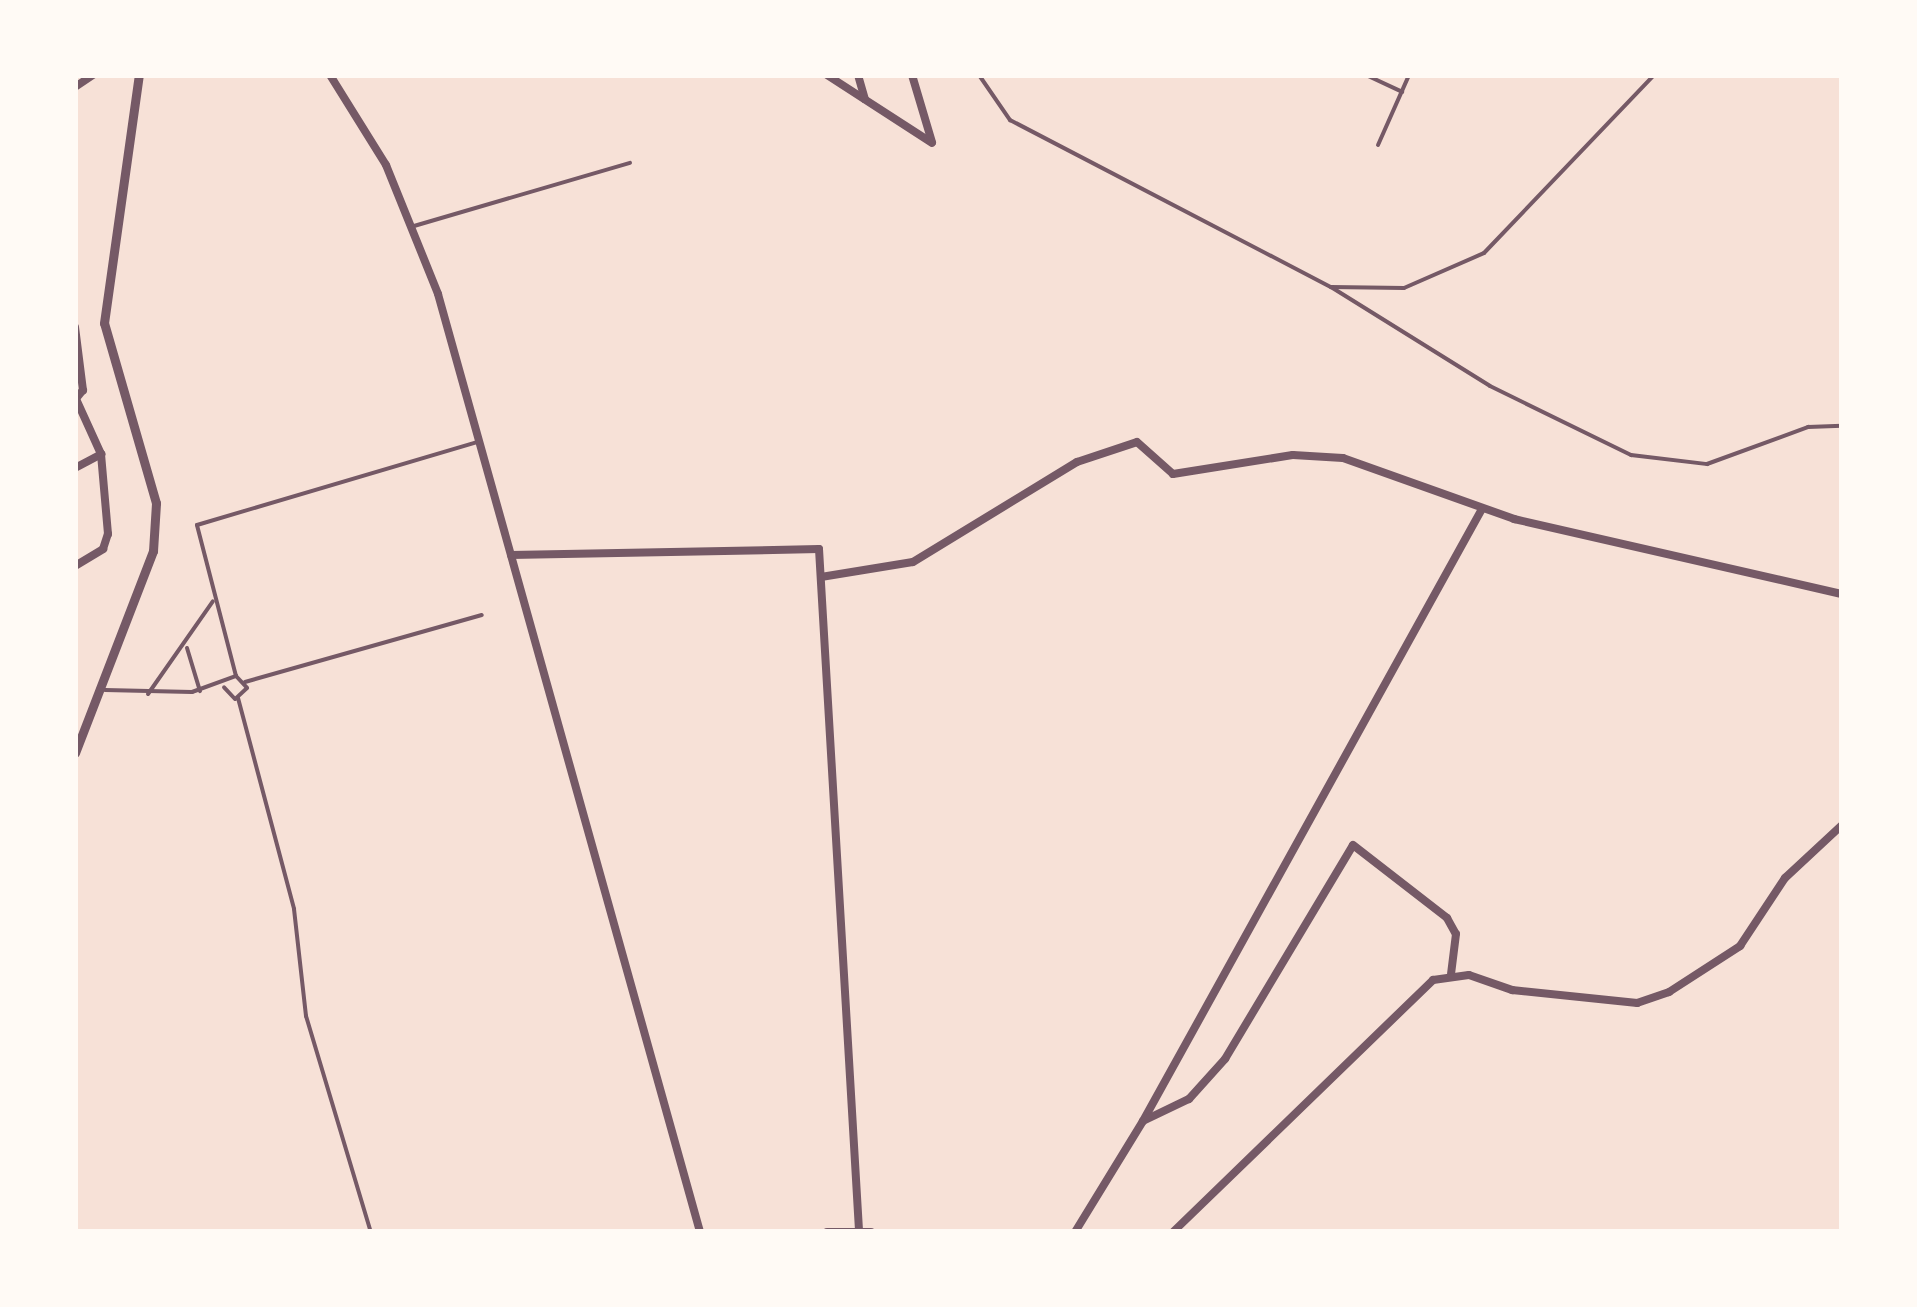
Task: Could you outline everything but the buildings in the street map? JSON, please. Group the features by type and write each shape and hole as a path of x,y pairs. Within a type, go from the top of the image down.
{"street":[{"path":"75,87 93,75"},
{"path":"75,753 105,690 154,535 156,503 104,323 140,75"},
{"path":"330,75 414,226 480,442 700,1232"},
{"path":"827,75 932,143 912,75"},
{"path":"858,75 865,99"},
{"path":"75,327 83,376 75,400 101,454 108,534 104,549 75,566"},
{"path":"821,577 912,562 1118,444 1146,446 1173,474 1293,455 1343,458 1482,509 1842,594"},
{"path":"75,468 101,454"},
{"path":"1076,1232 1143,1121 1482,509"},
{"path":"511,554 808,543 819,549 859,1230"},
{"path":"1173,1232 1297,1121 1410,998 1452,974 1584,999 1637,1003 1669,992 1740,946 1785,878 1842,824"},
{"path":"1143,1121 1189,1099 1225,1059 1352,845 1448,918 1456,934 1452,974"},
{"path":"827,1232 871,1232"}],"lane":[{"path":"980,75 1010,120 1332,288 1490,386 1631,454 1707,464 1808,428 1842,426"},
{"path":"1366,75 1402,92"},
{"path":"1378,146 1409,75"},
{"path":"1332,288 1404,288 1472,263 1654,75"},
{"path":"414,226 630,163"},
{"path":"480,442 197,525 213,601 236,676 246,682 482,614"},
{"path":"148,694 187,647 213,601"},
{"path":"187,647 200,691"},
{"path":"105,690 148,694 200,691 224,688 236,676"},
{"path":"238,698 246,682"},
{"path":"224,688 238,698 294,908 306,1016 371,1232"}]}
